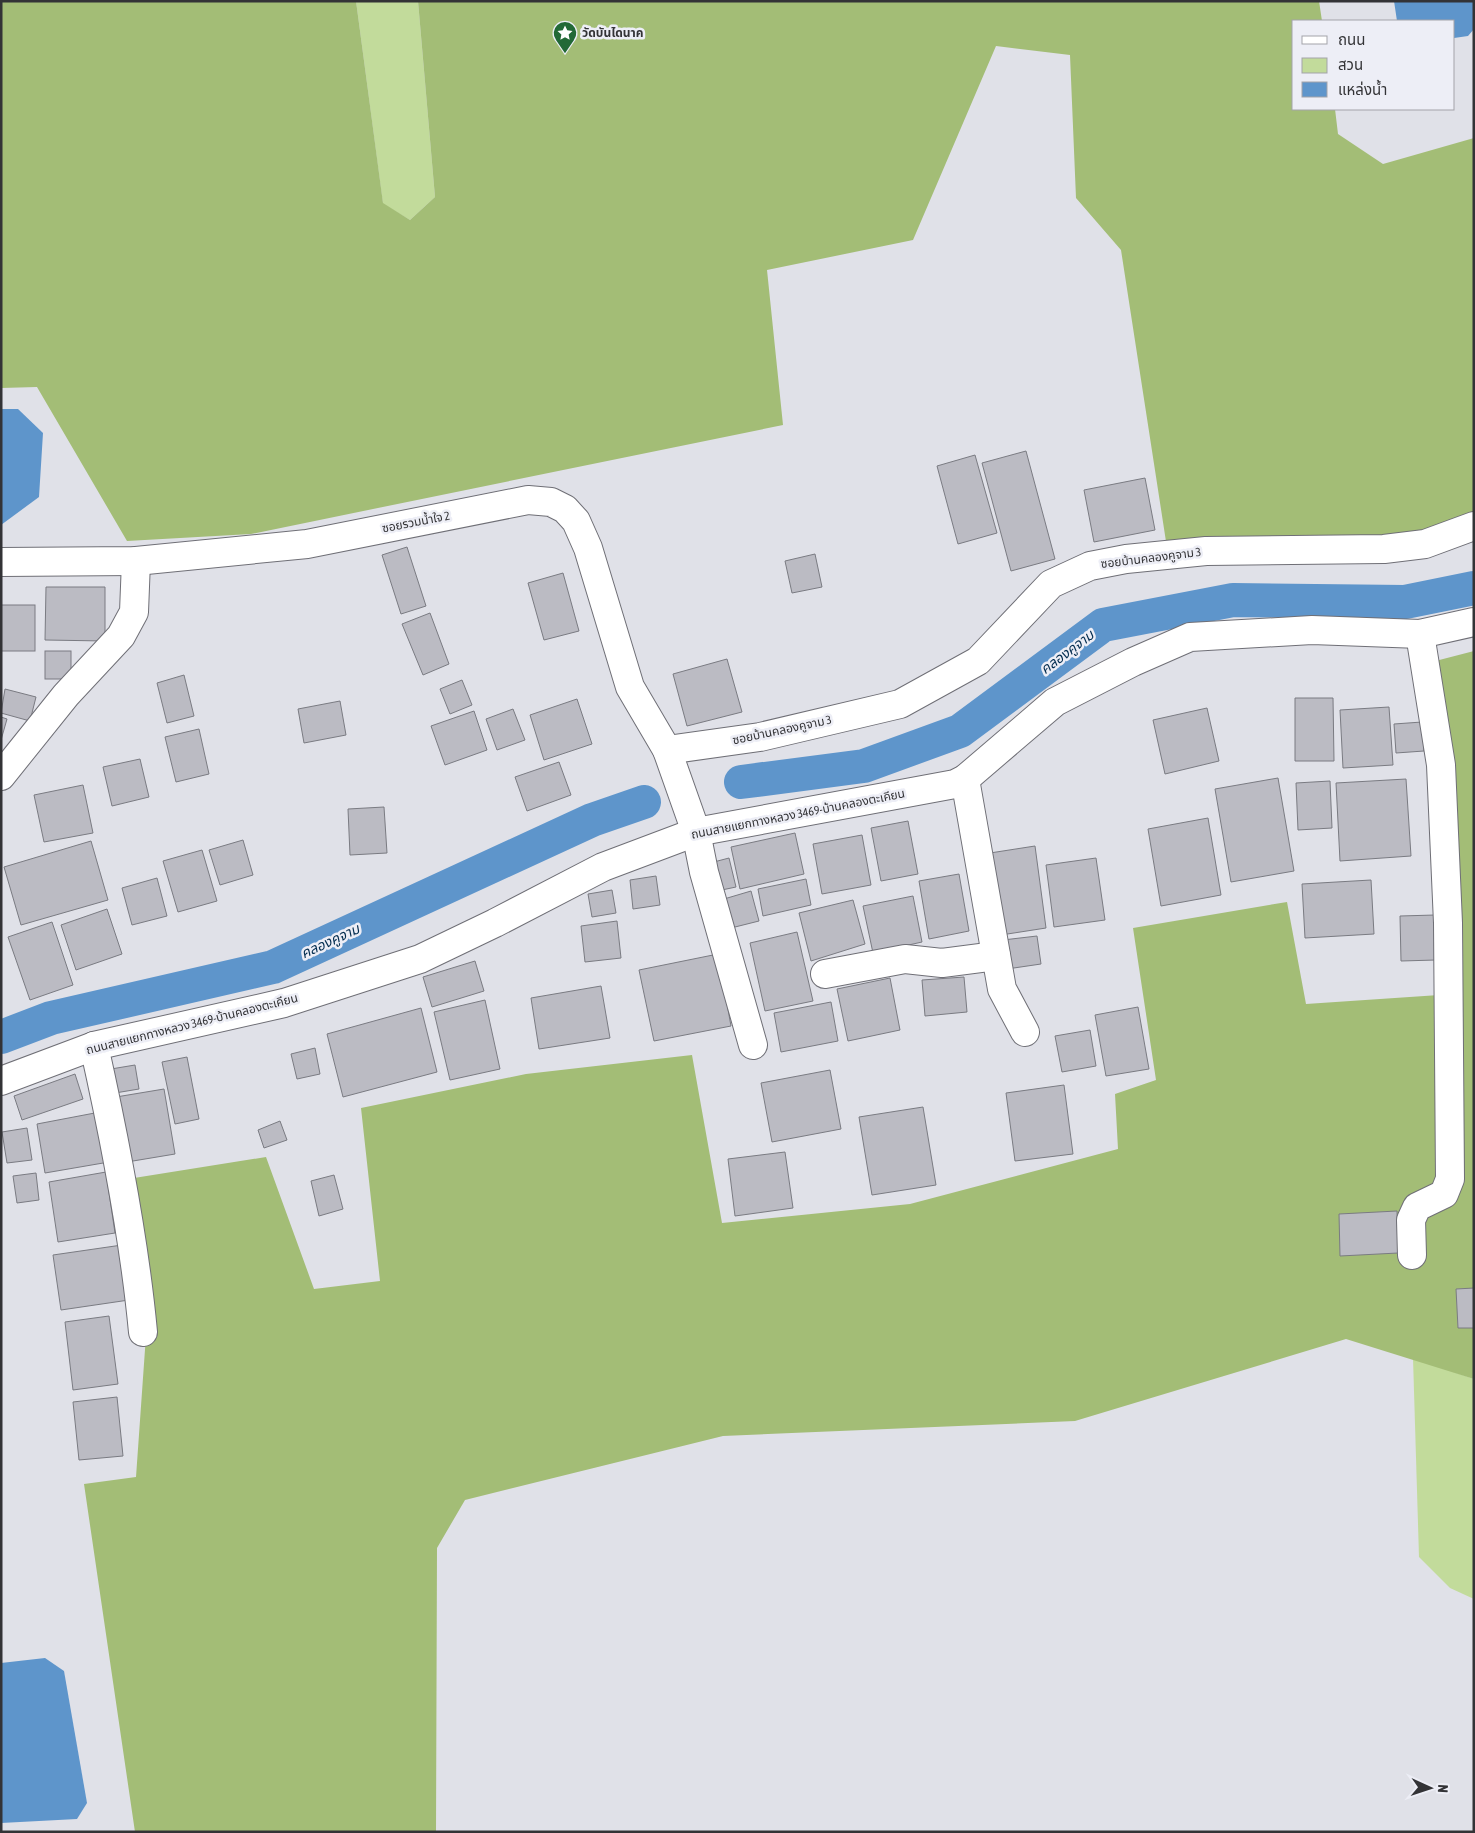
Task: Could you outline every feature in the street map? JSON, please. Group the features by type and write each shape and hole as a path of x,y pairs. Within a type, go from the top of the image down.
{"street":[{"name":"ซอยรวมน้ำใจ 2","path":"1,562 136,561 307,544 528,500 551,502 566,509 576,521 588,548 630,688 667,750 696,832 704,872 753,1044"},
{"name":"ซอยบ้านคลองคูจาม 3","path":"667,750 760,737 900,704 978,661 1051,584 1090,566 1126,559 1206,551 1384,548 1425,544 1474,526"},
{"path":"1,776 66,695 121,636 134,612 136,561"},
{"name":"ถนนสายแยกทางหลวง 3469-บ้านคลองตะเคียน","path":"1,1080 94,1046 284,1003 420,959 495,923 603,867 696,832 955,784 965,779 1055,702 1133,662 1190,637 1312,630 1420,634 1474,622"},
{"path":"1412,1255 1411,1220 1417,1207 1444,1194 1450,1179 1448,923 1441,765 1420,634"},
{"path":"965,779 1002,989 1025,1032"},
{"path":"825,974 905,959 942,963 996,956"},
{"path":"94,1046 110,1119 140,1294 143,1332"}],"green space":[{"path":"1,1 356,1 383,203 410,220 435,197 418,1 1319,1 1322,20 1292,20 1292,110 1335,110 1338,134 1383,164 1474,138 1474,516 1428,537 1167,548 1121,250 1076,198 1070,55 996,46 913,240 767,270 783,425 251,534 127,541 37,387 1,388"},
{"path":"356,1 418,1 435,197 410,220 383,204"},
{"path":"1474,651 1474,1379 1346,1339 1075,1421 723,1436 465,1500 437,1548 436,1832 135,1832 84,1484 136,1477 148,1307 134,1178 266,1157 314,1289 380,1281 361,1108 526,1074 692,1055 722,1223 910,1204 1118,1149 1115,1094 1156,1080 1133,928 1287,902 1306,1004 1454,994 1420,665"},
{"path":"1413,1358 1474,1379 1474,1599 1450,1588 1419,1557"}],"water":[{"path":"1394,1 1474,1 1474,29 1468,36 1455,38 1455,20 1397,20"},
{"path":"1,409 18,409 43,433 39,497 1,525"},
{"path":"45,1658 64,1671 87,1803 77,1819 1,1823 1,1663"}],"building":[{"path":"1026,451 1055,559 1011,571 982,463"},
{"path":"975,455 997,533 958,544 937,466"},
{"path":"1145,478 1155,530 1094,542 1084,490"},
{"path":"407,547 426,606 401,614 382,555"},
{"path":"815,554 822,587 792,593 785,561"},
{"path":"563,573 579,631 544,640 528,583"},
{"path":"46,587 105,587 105,641 45,640"},
{"path":"1,605 35,605 35,651 1,651"},
{"path":"430,613 449,664 423,675 402,624"},
{"path":"45,651 71,651 71,679 45,679"},
{"path":"727,659 742,712 687,726 673,674"},
{"path":"184,675 194,716 167,723 157,683"},
{"path":"462,680 472,705 450,714 440,689"},
{"path":"5,689 36,697 30,721 1,713"},
{"path":"1295,698 1333,698 1334,761 1295,761"},
{"path":"577,699 592,744 544,760 530,715"},
{"path":"340,701 346,735 304,743 298,709"},
{"path":"1389,707 1393,765 1343,768 1340,710"},
{"path":"1207,708 1219,761 1165,774 1153,720"},
{"path":"513,709 525,740 497,750 486,719"},
{"path":"474,711 487,750 445,765 431,726"},
{"path":"1,717 7,719 1,740"},
{"path":"1422,722 1424,751 1396,753 1394,724"},
{"path":"199,729 209,774 176,782 165,737"},
{"path":"140,759 149,797 112,806 103,767"},
{"path":"559,762 571,795 527,811 515,777"},
{"path":"1278,778 1294,871 1231,882 1215,789"},
{"path":"1406,779 1411,856 1340,861 1336,783"},
{"path":"1330,781 1332,828 1298,830 1296,783"},
{"path":"83,785 93,833 44,842 34,795"},
{"path":"384,807 387,853 350,855 348,809"},
{"path":"1208,818 1221,895 1161,906 1148,829"},
{"path":"908,821 918,874 881,881 871,828"},
{"path":"795,833 804,874 740,889 731,847"},
{"path":"862,835 871,885 822,894 813,844"},
{"path":"243,840 253,875 220,885 209,850"},
{"path":"91,841 108,900 21,925 4,867"},
{"path":"1035,846 1046,928 1001,935 990,853"},
{"path":"202,850 217,901 178,912 163,861"},
{"path":"729,858 736,887 717,891 710,863"},
{"path":"1096,858 1105,920 1054,927 1046,865"},
{"path":"959,874 969,931 929,939 919,881"},
{"path":"656,876 660,905 633,909 630,880"},
{"path":"157,878 167,916 132,925 122,888"},
{"path":"806,879 811,905 763,916 758,889"},
{"path":"1371,880 1374,934 1305,938 1302,884"},
{"path":"612,890 616,913 592,917 588,894"},
{"path":"751,891 759,921 731,928 724,899"},
{"path":"913,896 922,942 873,953 863,906"},
{"path":"853,900 865,944 811,961 799,913"},
{"path":"107,909 122,954 76,970 61,925"},
{"path":"1435,915 1436,960 1401,961 1400,916"},
{"path":"617,921 621,958 585,962 581,926"},
{"path":"52,922 73,985 30,1000 8,937"},
{"path":"797,932 813,1001 765,1011 750,943"},
{"path":"1037,936 1041,964 1007,969 1003,940"},
{"path":"718,954 731,1026 654,1041 639,970"},
{"path":"475,961 484,991 432,1007 423,977"},
{"path":"964,977 967,1012 925,1016 922,980"},
{"path":"890,978 900,1030 848,1041 837,989"},
{"path":"601,986 610,1038 539,1049 531,998"},
{"path":"485,1000 500,1069 450,1080 434,1012"},
{"path":"831,1002 838,1041 781,1052 774,1013"},
{"path":"1138,1007 1149,1069 1106,1076 1095,1015"},
{"path":"421,1008 437,1072 343,1097 327,1034"},
{"path":"1090,1030 1096,1066 1062,1072 1055,1036"},
{"path":"315,1048 320,1074 297,1079 291,1054"},
{"path":"187,1057 199,1119 175,1124 162,1062"},
{"path":"135,1065 139,1089 115,1093 111,1069"},
{"path":"830,1070 841,1129 772,1142 761,1083"},
{"path":"75,1074 83,1099 22,1120 14,1096"},
{"path":"1064,1085 1073,1154 1015,1161 1006,1093"},
{"path":"164,1089 175,1154 127,1162 116,1097"},
{"path":"923,1107 936,1185 872,1195 859,1117"},
{"path":"100,1112 109,1162 45,1173 37,1124"},
{"path":"280,1121 287,1140 264,1148 258,1130"},
{"path":"27,1128 32,1160 7,1163 2,1132"},
{"path":"785,1152 793,1208 735,1216 728,1159"},
{"path":"106,1172 115,1233 58,1242 49,1182"},
{"path":"36,1173 39,1200 17,1203 13,1176"},
{"path":"334,1175 343,1209 319,1216 311,1181"},
{"path":"1397,1211 1398,1253 1340,1256 1339,1214"},
{"path":"122,1245 129,1300 61,1310 53,1255"},
{"path":"1474,1288 1474,1328 1458,1328 1456,1289"},
{"path":"109,1316 118,1384 73,1390 65,1322"},
{"path":"117,1397 123,1456 79,1460 73,1402"}],"waterway":[{"name":"คลองคูจาม","path":"741,782 864,766 960,731 1103,625 1233,600 1405,602 1474,588"},
{"name":"คลองคูจาม","path":"1,1037 51,1018 273,967 592,820 644,802"}],"place":[{"name":"วัดบันไดนาค","path":"565,54"}]}
